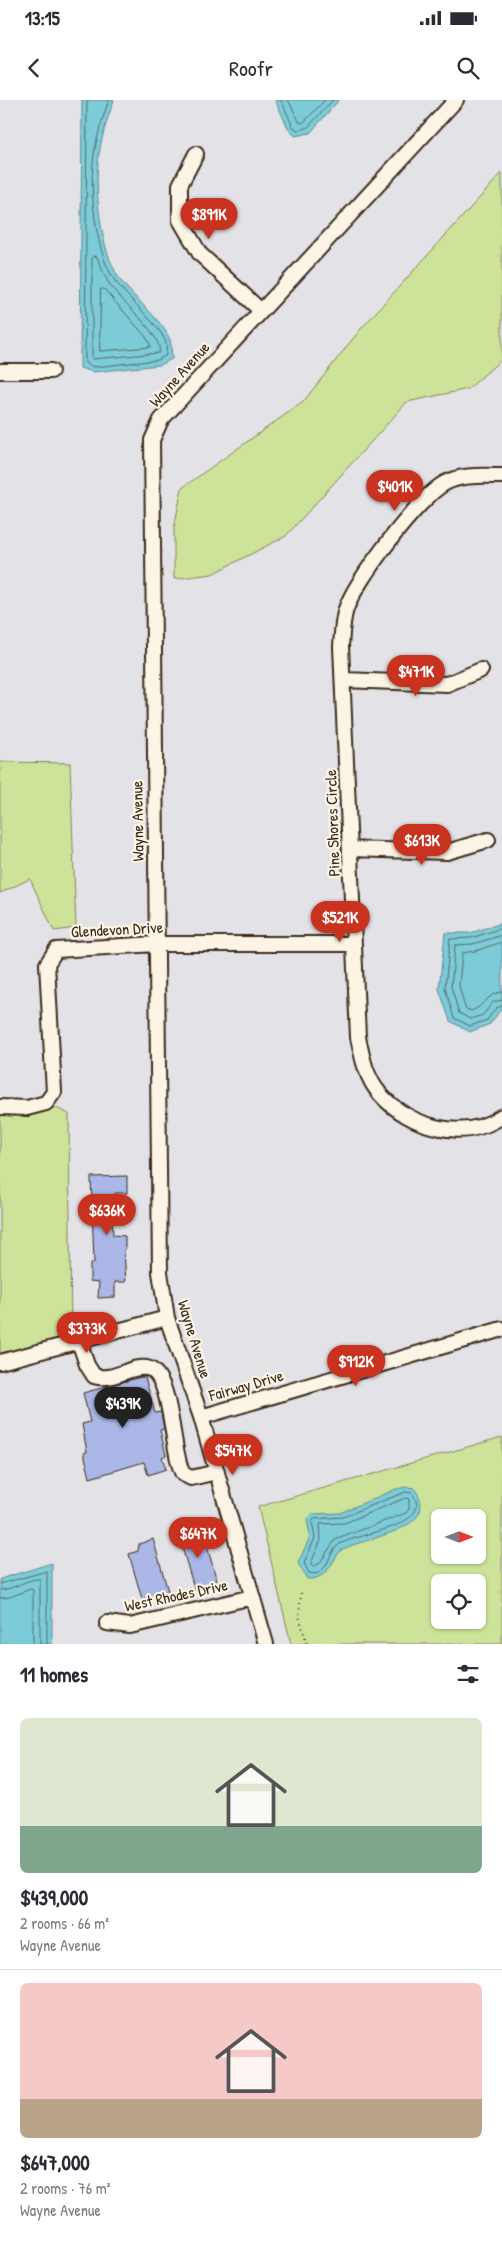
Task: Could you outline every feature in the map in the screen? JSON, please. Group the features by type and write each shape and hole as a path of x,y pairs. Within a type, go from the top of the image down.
{"street":[{"name":"Wayne Avenue","path":"266,1644 201,1416 167,1318 160,1272 152,440 161,420 260,310 456,100"},
{"path":"196,154 180,186 180,220 200,254 260,310"},
{"path":"0,371 51,371"},
{"name":"Pine Shores Circle","path":"502,476 469,476 448,482 434,490 419,503 360,580 346,608 341,647 344,680 358,1037 366,1072 379,1093 397,1110 418,1122 444,1129 466,1129 495,1121 502,1116"},
{"path":"344,680 447,684 481,670"},
{"path":"350,849 447,852 488,840"},
{"name":"Glendevon Drive","path":"0,1107 27,1108 46,1103 54,1092 47,964 56,950 156,944 354,944"},
{"path":"0,1362 167,1318"},
{"name":"Fairway Drive","path":"201,1416 502,1329"},
{"path":"79,1341 94,1376 113,1377 143,1368 156,1372 162,1383 171,1417 178,1462 183,1474 191,1478 217,1472"},
{"name":"West Rhodes Drive","path":"106,1623 130,1626 252,1597"}],"path":[{"path":"301,1593 300,1616 307,1644"}],"green space":[{"path":"502,173 502,359 468,389 407,402 286,536 212,574 174,579 174,528 182,488 303,402 359,331"},
{"path":"0,762 70,763 76,928 54,931 30,879 0,893"},
{"path":"46,1103 69,1114 71,1343 0,1363 0,1107"},
{"path":"502,1437 502,1644 291,1644 258,1507"}],"water":[{"path":"82,100 114,100 106,123 98,163 97,191 101,222 108,253 119,278 161,325 170,340 172,359 160,365 93,372 80,368"},
{"path":"275,100 339,100 310,133 295,136 289,130"},
{"path":"502,923 502,1008 490,1024 470,1032 450,1021 439,989 445,933 470,933"},
{"path":"414,1488 421,1502 419,1514 411,1523 398,1530 341,1550 324,1574 314,1579 307,1579 298,1563 310,1537 307,1519 312,1514 340,1513 396,1489"},
{"path":"52,1563 52,1644 0,1644 0,1579"}],"building":[{"path":"127,1176 127,1193 115,1193 116,1212 112,1212 113,1235 125,1236 126,1282 115,1282 115,1297 98,1298 99,1282 90,1281 90,1263 94,1263 91,1177"},
{"path":"145,1377 155,1413 161,1412 164,1429 160,1430 166,1455 162,1457 166,1469 148,1475 144,1462 90,1478 84,1453 87,1452 82,1424 90,1422 83,1393"},
{"path":"202,1528 218,1585 195,1591 178,1534"},
{"path":"153,1539 170,1598 157,1602 154,1598 142,1599 129,1554 138,1551 139,1544"}]}
